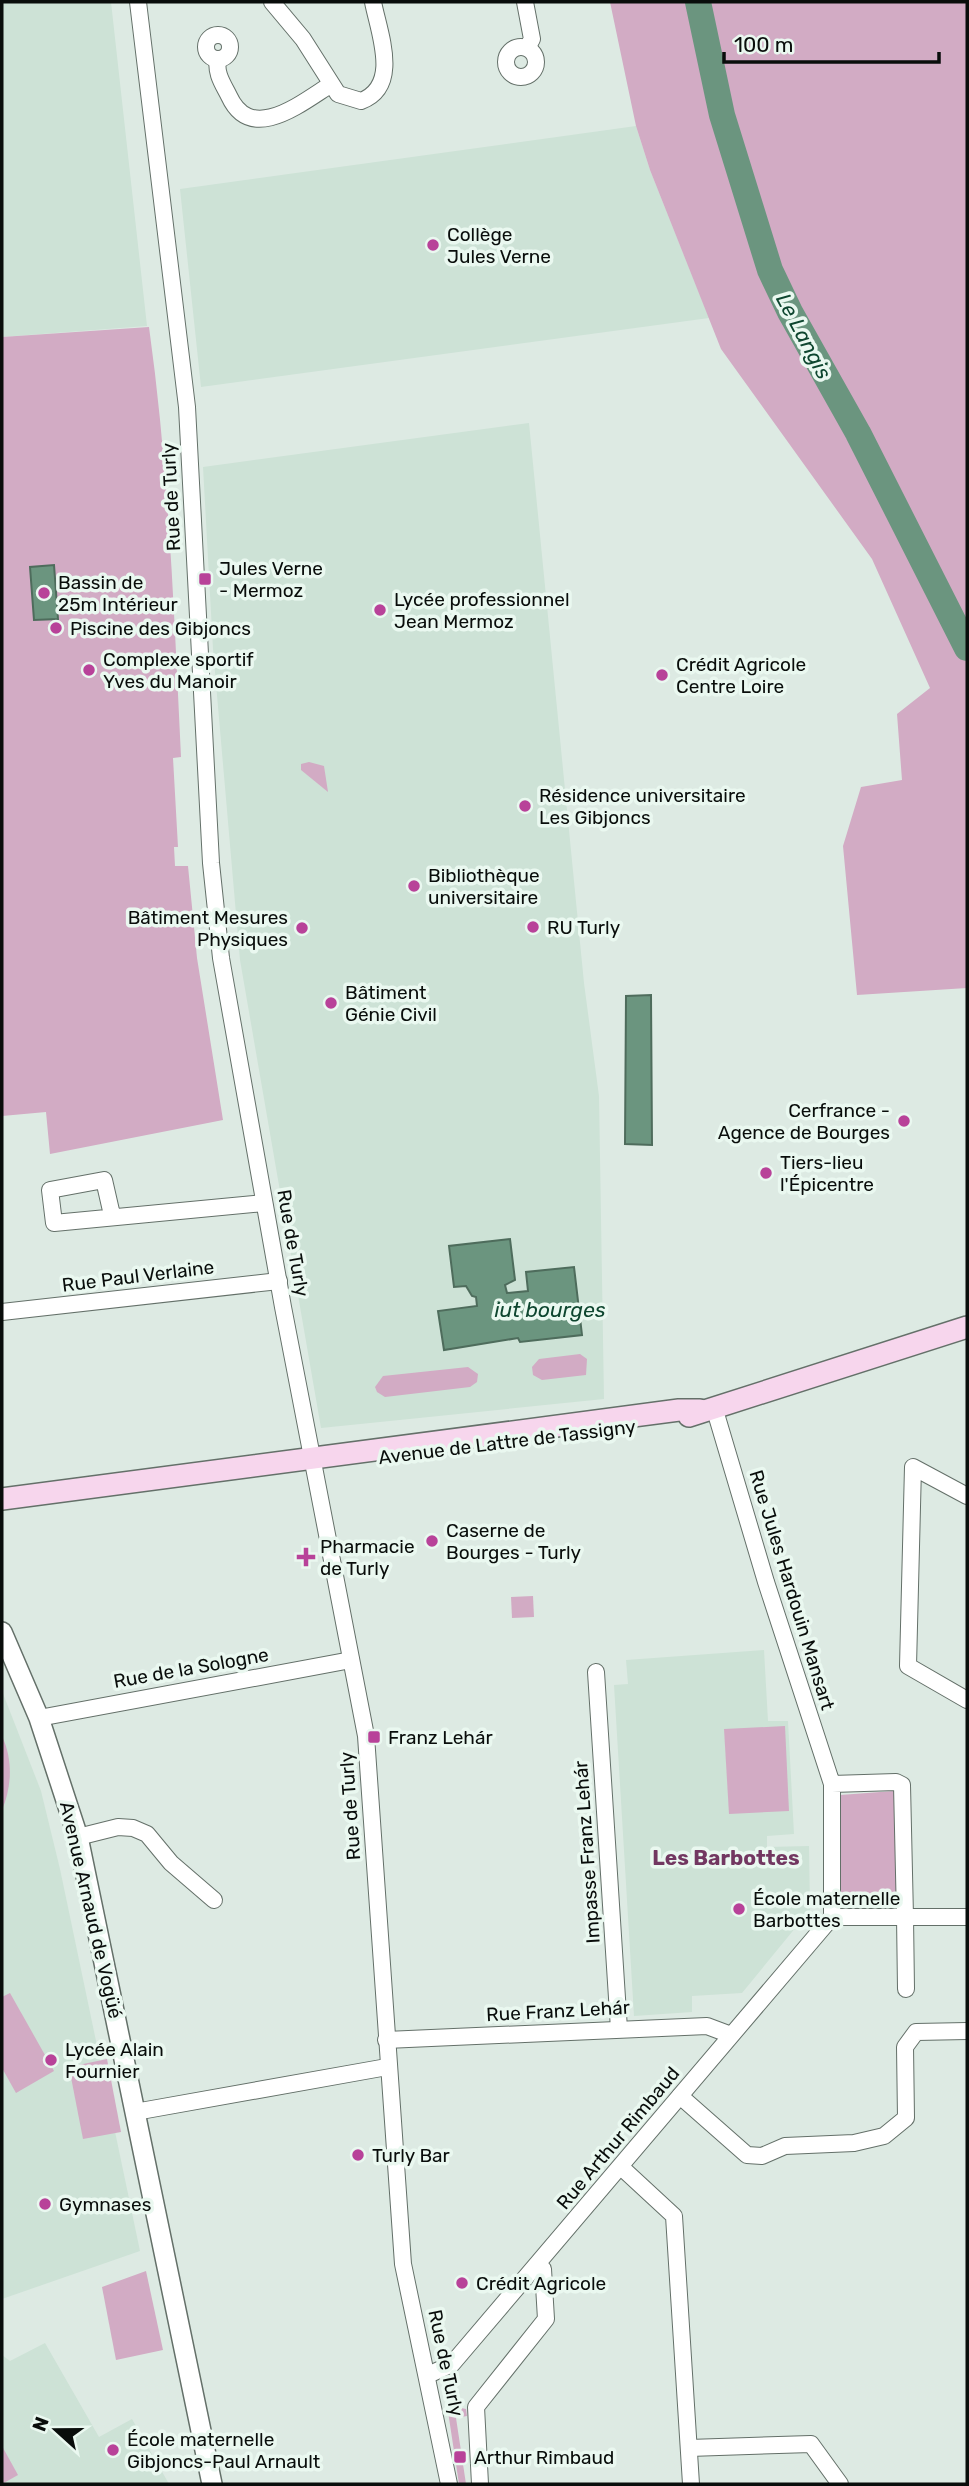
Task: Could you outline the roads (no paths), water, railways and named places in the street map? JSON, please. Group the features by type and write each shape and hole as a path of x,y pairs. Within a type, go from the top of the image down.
{"main road":[{"name":"Avenue de Lattre de Tassigny","path":"2,1499 313,1459 343,1452 679,1410 707,1409 967,1327"}],"street":[{"name":"Rue de Turly","path":"138,2 187,407 211,863 221,958 264,1203 366,1736 402,2264 428,2375 449,2484"},
{"path":"272,2 303,39 330,85 345,99 361,101 373,95 383,82 385,64 373,2"},
{"path":"525,2 531,38 527,48"},
{"path":"218,59 218,72 231,100 241,114 254,121 268,119 330,85"},
{"path":"112,1215 264,1203"},
{"name":"Rue Paul Verlaine","path":"2,1312 279,1281"},
{"name":"Rue Jules Hardouin Mansart","path":"707,1409 832,1784 832,1917"},
{"path":"967,1496 916,1459 908,1666 967,1700"},
{"name":"Avenue Arnaud de Vogüé","path":"2,1632 39,1718 78,1837 212,2484"},
{"name":"Rue de la Sologne","path":"39,1718 351,1660"},
{"name":"Impasse Franz Lehár","path":"596,1672 620,2029"},
{"path":"832,1784 896,1782 902,1785 906,1989"},
{"path":"78,1837 118,1827 133,1828 147,1834 171,1863 214,1900"},
{"path":"832,1917 967,1917"},
{"name":"Rue Arthur Rimbaud","path":"428,2375 452,2364 832,1917"},
{"name":"Rue Franz Lehár","path":"386,2040 706,2026 731,2035"},
{"path":"680,2096 747,2155 762,2156 785,2146 853,2143 884,2136 906,2118 905,2047 916,2032 967,2031"},
{"path":"135,2112 387,2067"},
{"path":"621,2167 674,2216 691,2484"},
{"path":"480,2484 476,2407 545,2319 542,2269 538,2265"},
{"path":"689,2448 811,2444 840,2484"}],"water":[{"name":"Bassin de 25m Intérieur","path":"54,565 58,619 34,620 30,567"},
{"path":"651,995 652,1145 625,1144 626,996"},
{"name":"iut bourges","path":"510,1239 515,1280 505,1285 507,1293 528,1291 526,1272 574,1267 582,1335 520,1342 518,1338 444,1350 438,1311 477,1306 476,1297 472,1296 466,1286 454,1287 449,1246"}],"waterway":[{"name":"Le Langis","path":"698,2 722,115 770,270 790,312 858,433 967,648"}],"place":[{"name":"Collège Jules Verne","path":"433,245"},
{"name":"Jules Verne - Mermoz","path":"205,579"},
{"name":"Bassin de 25m Intérieur","path":"44,593"},
{"name":"Lycée professionnel Jean Mermoz","path":"380,610"},
{"name":"Piscine des Gibjoncs","path":"56,628"},
{"name":"Complexe sportif Yves du Manoir","path":"89,670"},
{"name":"Crédit Agricole Centre Loire","path":"662,675"},
{"name":"Résidence universitaire Les Gibjoncs","path":"525,806"},
{"name":"Bibliothèque universitaire","path":"414,886"},
{"name":"RU Turly","path":"533,927"},
{"name":"Bâtiment Mesures Physiques","path":"302,928"},
{"name":"Bâtiment Génie Civil","path":"331,1003"},
{"name":"Cerfrance - Agence de Bourges","path":"904,1121"},
{"name":"Tiers-lieu l'Épicentre","path":"766,1173"},
{"name":"Caserne de Bourges - Turly","path":"432,1541"},
{"name":"Pharmacie de Turly","path":"306,1557"},
{"name":"Franz Lehár","path":"374,1737"},
{"name":"École maternelle Barbottes","path":"739,1909"},
{"name":"Lycée Alain Fournier","path":"51,2060"},
{"name":"Turly Bar","path":"358,2155"},
{"name":"Gymnases","path":"45,2204"},
{"name":"Crédit Agricole","path":"462,2283"},
{"name":"École maternelle Gibjoncs-Paul Arnault","path":"113,2450"},
{"name":"Arthur Rimbaud","path":"460,2457"}],"district":[{"name":"Les Barbottes","path":"726,1857"}]}
